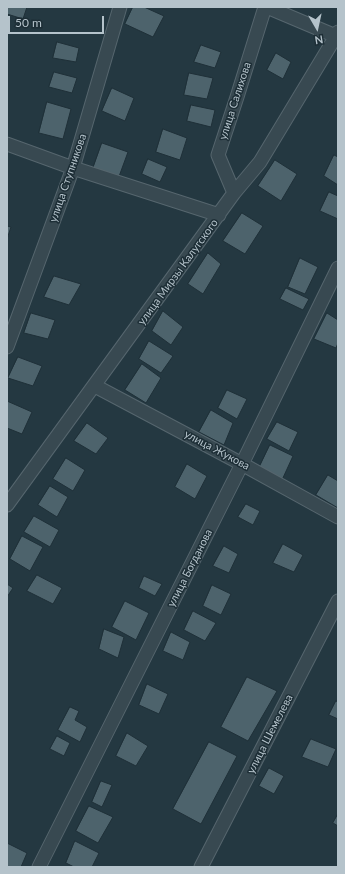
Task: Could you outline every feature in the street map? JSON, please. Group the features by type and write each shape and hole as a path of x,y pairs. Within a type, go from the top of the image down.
{"street":[{"name":"улица Ступникова","path":"7,347 73,168 120,7"},
{"path":"266,7 337,35"},
{"name":"улица Салихова","path":"234,194 218,155 266,7"},
{"name":"улица Мирзы Калугского","path":"7,505 234,194 260,162 337,35"},
{"path":"7,144 73,168 219,215"},
{"name":"улица Богданова","path":"39,867 242,464 338,268"},
{"name":"улица Жукова","path":"95,386 338,517"},
{"name":"улица Шемелева","path":"201,867 338,601"}],"building":[{"path":"7,7 27,7 23,19 7,14"},
{"path":"133,7 144,7 164,16 153,37 125,24"},
{"path":"57,42 79,48 76,62 53,58"},
{"path":"201,45 221,52 215,68 194,62"},
{"path":"276,53 291,62 283,79 267,70"},
{"path":"54,72 77,78 72,93 49,87"},
{"path":"189,73 213,78 207,99 184,95"},
{"path":"112,88 134,98 125,121 102,111"},
{"path":"47,102 71,109 63,139 39,133"},
{"path":"191,105 215,110 211,127 187,121"},
{"path":"163,129 187,138 180,160 156,152"},
{"path":"102,143 128,152 117,182 91,174"},
{"path":"334,155 338,157 338,185 324,176"},
{"path":"148,159 167,167 160,182 142,174"},
{"path":"275,160 297,174 281,201 258,186"},
{"path":"329,192 338,196 338,219 320,211"},
{"path":"242,213 263,226 245,254 223,241"},
{"path":"7,226 11,227 7,239"},
{"path":"208,253 221,264 203,294 188,284"},
{"path":"300,258 318,267 305,294 288,287"},
{"path":"54,276 81,284 69,305 44,297"},
{"path":"286,288 309,299 303,310 280,299"},
{"path":"163,311 183,327 171,345 152,331"},
{"path":"31,313 55,320 48,339 24,333"},
{"path":"327,313 338,320 338,343 336,348 314,339"},
{"path":"149,341 173,356 161,373 139,359"},
{"path":"18,357 42,366 33,386 8,378"},
{"path":"142,364 161,378 146,403 125,390"},
{"path":"227,390 247,399 237,419 218,408"},
{"path":"7,401 32,412 22,434 7,428"},
{"path":"211,410 233,423 224,445 199,432"},
{"path":"277,422 298,432 289,451 267,439"},
{"path":"87,423 108,438 96,454 74,441"},
{"path":"270,445 293,456 282,480 258,470"},
{"path":"66,458 85,470 73,491 53,479"},
{"path":"187,464 207,476 195,499 175,487"},
{"path":"328,475 338,481 338,508 316,495"},
{"path":"50,486 68,497 57,517 38,505"},
{"path":"246,504 260,511 253,525 238,517"},
{"path":"34,516 59,530 50,547 24,532"},
{"path":"22,536 43,547 30,571 10,559"},
{"path":"283,544 303,555 294,572 273,563"},
{"path":"224,546 238,554 229,573 213,566"},
{"path":"37,575 62,588 53,604 27,591"},
{"path":"144,576 162,584 155,596 139,588"},
{"path":"7,584 13,588 7,597"},
{"path":"212,585 231,594 221,615 203,606"},
{"path":"125,601 149,613 136,640 112,627"},
{"path":"193,611 216,623 205,641 184,630"},
{"path":"104,629 124,637 118,658 99,649"},
{"path":"171,632 190,642 183,660 163,651"},
{"path":"247,677 277,691 248,741 221,727"},
{"path":"147,684 168,694 159,714 139,705"},
{"path":"336,701 338,702 338,719 329,715"},
{"path":"70,707 79,711 75,720 87,727 80,742 58,730"},
{"path":"127,733 148,746 136,766 116,756"},
{"path":"57,736 70,743 64,756 50,749"},
{"path":"311,739 336,749 328,767 302,757"},
{"path":"209,742 237,756 201,824 173,809"},
{"path":"269,768 284,776 274,794 259,786"},
{"path":"101,781 112,785 102,807 92,802"},
{"path":"89,806 113,817 98,843 76,831"},
{"path":"338,814 338,826 333,823"},
{"path":"75,841 99,853 92,867 74,867 66,863"},
{"path":"7,843 27,853 21,867 7,867"}]}
